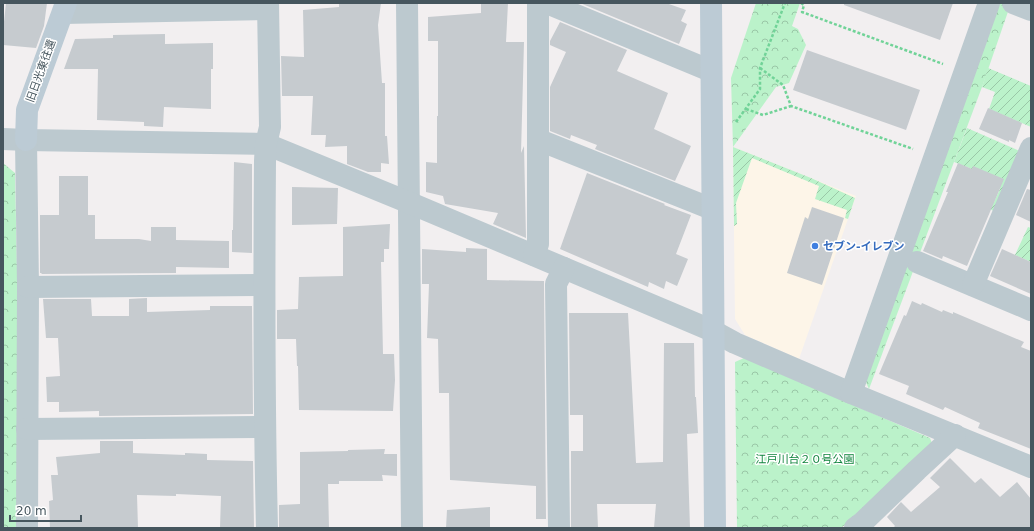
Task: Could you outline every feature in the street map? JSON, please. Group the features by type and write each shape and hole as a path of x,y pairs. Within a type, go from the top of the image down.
{"street":[{"path":"407,3 412,528"},
{"path":"534,255 538,244 538,3"},
{"path":"546,3 711,71"},
{"path":"711,3 715,528"},
{"path":"851,393 989,3"},
{"path":"1013,3 1031,10"},
{"path":"64,8 268,6 270,128 266,144 265,161 264,285 264,427 267,528"},
{"name":"旧日光東往還","path":"26,140 27,110 64,8"},
{"path":"3,139 266,144 534,255 713,331 736,343 851,393 1031,467"},
{"path":"26,140 28,287 27,528"},
{"path":"538,140 712,209"},
{"path":"973,285 1031,148"},
{"path":"917,262 1031,310"},
{"path":"559,528 556,284 564,268"},
{"path":"28,287 264,285"},
{"path":"27,429 264,427"},
{"path":"855,528 955,435"}],"path":[{"path":"733,128 760,89 760,68 785,3"},
{"path":"801,3 804,5 802,12 948,66"},
{"path":"760,68 783,85 791,106"},
{"path":"746,109 763,115 791,106 917,150"}],"shaded area":[{"path":"733,147 856,196 799,359 745,335 735,319"}],"green space":[{"path":"756,3 800,3 792,26 798,29 806,45 789,83 776,87 733,147 731,78"},
{"path":"998,3 1011,3 982,87 869,389 864,378"},
{"path":"988,68 1031,86 1031,127 989,109 995,92 982,87"},
{"path":"967,128 1022,152 996,212 987,208 994,202 1000,189 972,169 954,162"},
{"path":"733,147 811,178 855,198 848,219 845,218 847,210 815,199 819,186 752,158 736,203 737,224 734,226"},
{"path":"3,163 15,173 18,317 17,528 3,528"},
{"path":"1028,227 1031,228 1031,262 1015,255"},
{"name":"江戸川台２０号公園","path":"744,358 930,438 933,446 847,524 840,528 737,528 735,362"}],"building":[{"path":"6,3 47,3 44,26 36,48 3,45"},
{"path":"339,3 381,3 378,25 382,83 385,83 385,136 387,136 389,164 381,163 381,172 368,172 347,164 347,146 325,147 326,135 311,135 313,96 282,96 281,56 304,57 303,10 339,7"},
{"path":"481,3 508,3 506,42 524,42 521,153 524,146 526,238 493,224 498,213 445,204 443,196 426,192 426,162 437,163 438,116 438,41 428,41 428,17 481,13"},
{"path":"580,3 666,3 686,10 681,21 687,24 679,44"},
{"path":"844,3 953,3 940,40 844,5"},
{"path":"560,22 627,50 617,71 668,93 654,129 691,146 675,181 595,149 597,145 571,135 570,139 550,131 550,87 566,52 550,45 550,41"},
{"path":"165,34 165,44 213,43 213,69 211,69 211,109 164,107 163,127 144,126 144,122 97,120 98,69 64,69 75,39 113,38 113,35"},
{"path":"807,50 920,90 906,130 793,90"},
{"path":"988,108 1022,123 1015,143 1009,140 1009,142 979,129"},
{"path":"234,162 252,164 252,253 232,252"},
{"path":"958,163 972,169 973,166 1004,179 967,266 943,256 942,259 923,251 948,192 946,192"},
{"path":"587,173 691,215 676,254 688,259 677,286 666,281 664,289 649,282 648,287 560,249"},
{"path":"59,176 88,176 88,215 95,215 95,239 139,239 151,241 151,227 176,227 176,240 229,241 229,268 176,267 176,273 40,273 40,215 59,215"},
{"path":"292,187 338,188 337,224 292,225"},
{"path":"1027,189 1031,190 1031,222 1016,215"},
{"name":"セブン-イレブン","path":"812,207 844,218 822,285 787,273 805,217 808,219"},
{"path":"390,224 389,249 384,249 384,262 381,262 383,354 394,354 395,380 393,411 299,410 296,339 277,339 277,310 298,309 299,277 343,276 343,227"},
{"path":"466,248 487,249 487,280 544,281 546,519 536,519 536,486 450,480 449,393 439,393 438,339 427,338 429,284 422,284 422,249 466,252"},
{"path":"1002,249 1031,262 1031,294 990,276"},
{"path":"147,298 147,312 210,310 210,306 252,306 253,414 99,416 99,411 59,412 59,402 47,402 46,377 60,376 58,338 46,338 43,299 91,299 92,316 129,316 129,299"},
{"path":"912,301 921,305 922,303 942,312 943,310 953,314 953,312 1024,342 1021,347 1031,351 1031,449 978,428 980,423 945,407 943,410 906,394 909,386 879,374 904,315 906,316"},
{"path":"569,313 628,313 636,463 663,462 664,343 694,343 695,397 698,433 687,434 690,528 654,528 656,504 597,504 598,528 571,528 571,451 583,451 583,415 570,415"},
{"path":"100,441 133,441 133,453 185,455 185,453 207,454 207,460 253,461 254,528 220,528 221,496 176,494 176,496 137,495 138,528 50,528 49,501 53,500 51,475 58,475 56,457 100,453"},
{"path":"385,449 384,454 397,454 397,476 382,475 383,481 339,481 339,484 328,484 329,528 279,528 279,505 300,504 300,452"},
{"path":"950,458 975,483 981,478 1000,497 1017,482 1031,499 1031,528 893,528 895,526 887,517 901,502 911,512 940,487 930,478"},
{"path":"490,507 490,528 446,528 447,510"}],"place":[{"name":"セブン-イレブン","path":"815,246"}]}
